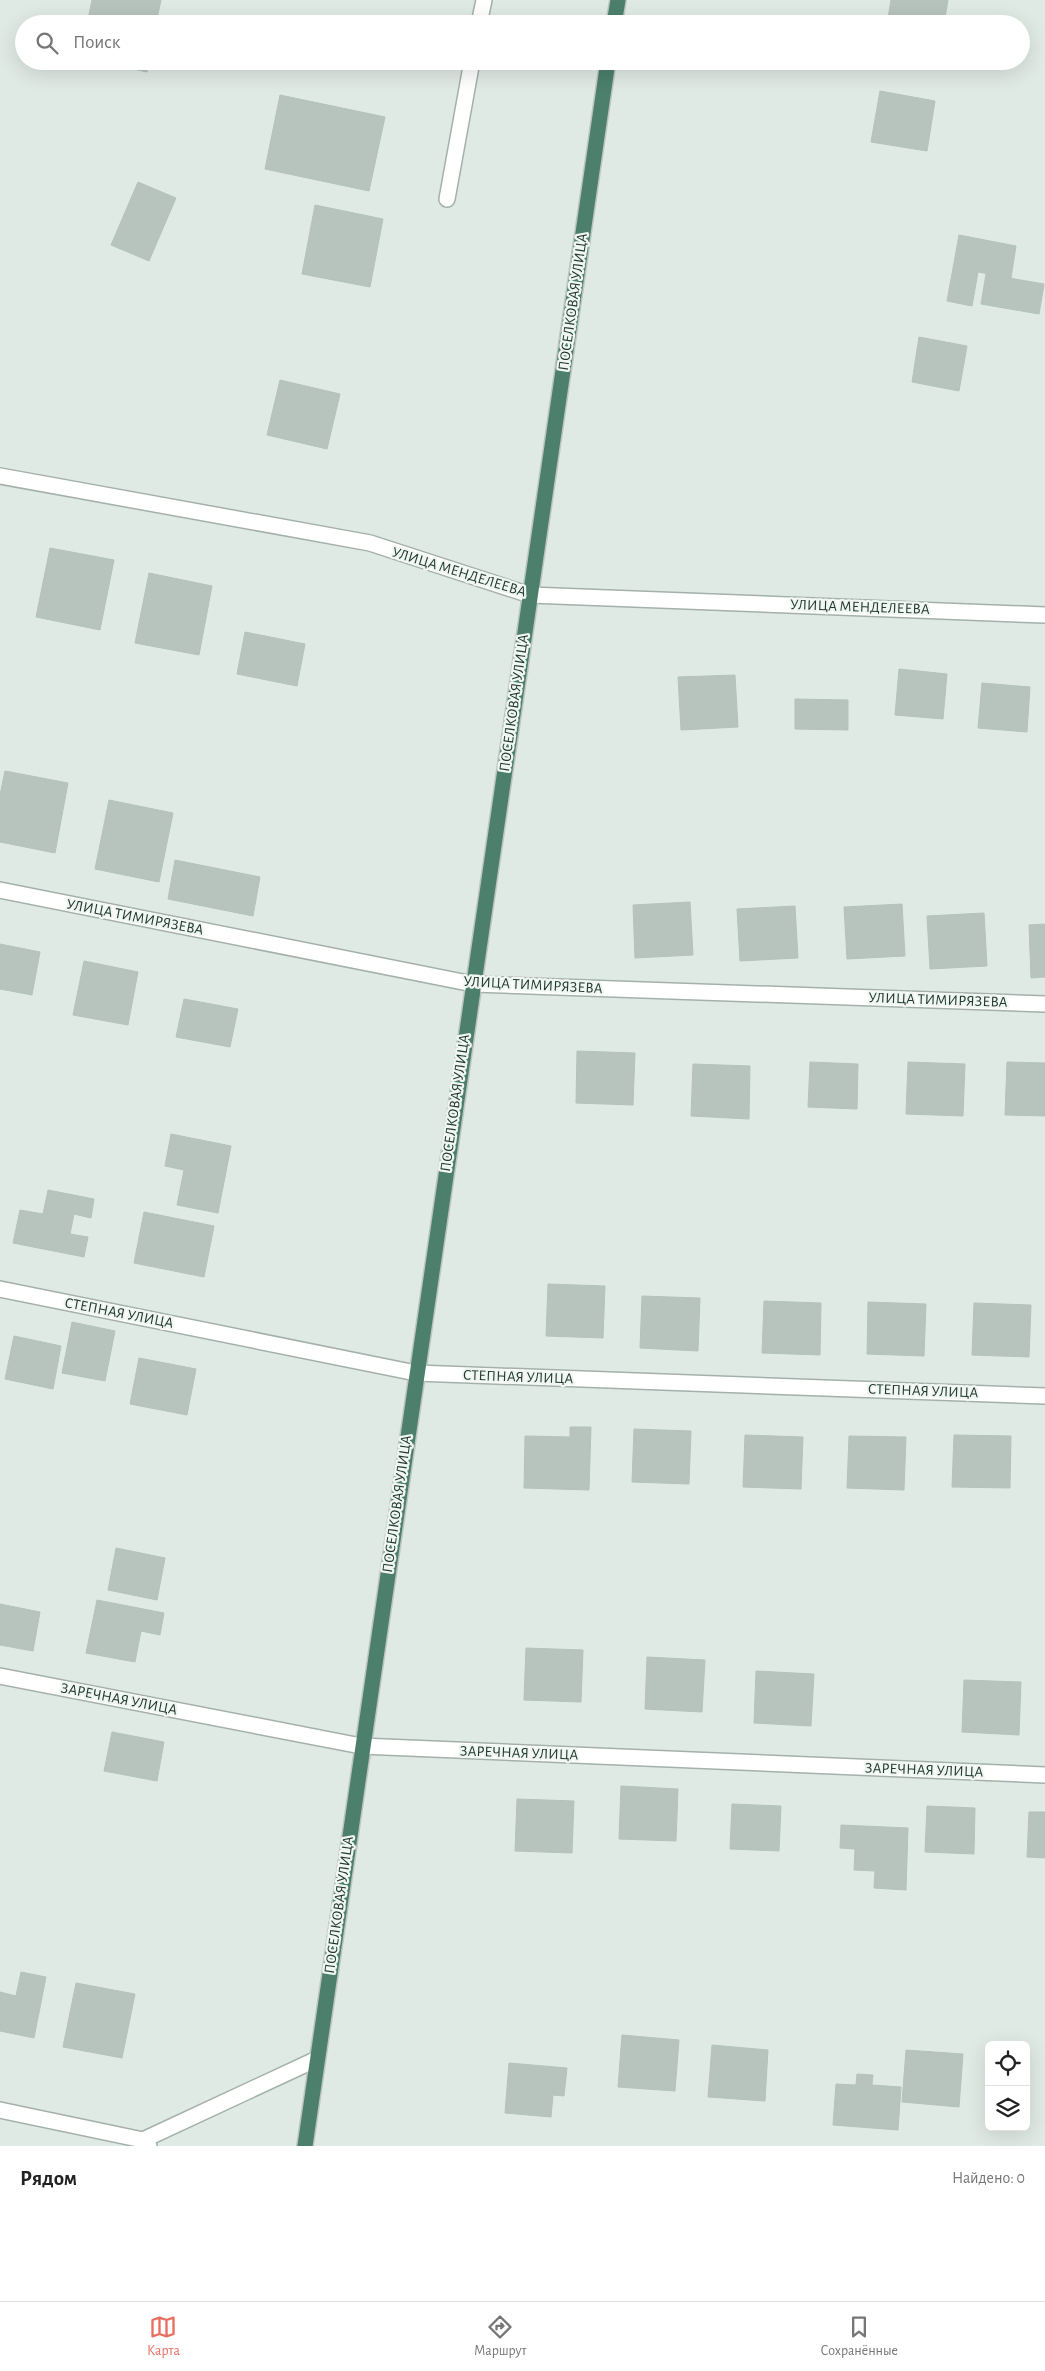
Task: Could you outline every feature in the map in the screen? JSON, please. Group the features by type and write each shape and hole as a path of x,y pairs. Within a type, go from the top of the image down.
{"highway":[{"path":"616,15 618,0"},
{"name":"ПОСЕЛКОВАЯ УЛИЦА","path":"305,2146 361,1746 607,70"}],"street":[{"path":"481,15 484,0"},
{"path":"447,199 470,70"},
{"name":"УЛИЦА МЕНДЕЛЕЕВА","path":"0,476 370,544 530,594 1045,615"},
{"name":"УЛИЦА ТИМИРЯЗЕВА","path":"0,890 473,984 1045,1004"},
{"name":"СТЕПНАЯ УЛИЦА","path":"0,1289 416,1373 1045,1396"},
{"name":"ЗАРЕЧНАЯ УЛИЦА","path":"0,1676 361,1746 1045,1776"},
{"path":"0,2110 146,2143 317,2059"}],"building":[{"path":"92,0 161,0 158,15 89,15"},
{"path":"891,0 948,0 946,15 888,15"},
{"path":"880,91 935,101 927,151 871,142"},
{"path":"280,95 385,117 369,191 265,169"},
{"path":"138,182 176,198 149,261 111,245"},
{"path":"315,205 383,219 370,287 302,274"},
{"path":"959,235 1016,246 1011,278 978,272 972,306 947,301"},
{"path":"986,274 1044,284 1039,314 981,304"},
{"path":"919,337 967,346 959,391 912,382"},
{"path":"280,380 340,394 327,449 267,435"},
{"path":"50,548 114,560 100,630 36,617"},
{"path":"149,573 212,586 199,655 135,643"},
{"path":"245,632 305,644 297,686 237,674"},
{"path":"899,669 947,674 943,719 895,715"},
{"path":"735,675 738,727 681,730 678,677"},
{"path":"982,683 1030,687 1027,732 978,728"},
{"path":"795,699 848,700 848,730 795,729"},
{"path":"5,771 68,783 55,853 0,842 0,795"},
{"path":"109,800 173,813 159,882 95,869"},
{"path":"175,860 260,877 253,916 168,899"},
{"path":"690,902 693,955 635,958 633,905"},
{"path":"902,904 905,956 847,959 844,907"},
{"path":"795,906 798,958 740,961 737,909"},
{"path":"984,913 987,966 930,969 927,916"},
{"path":"1045,924 1045,977 1031,978 1029,925"},
{"path":"0,944 40,952 32,995 0,989"},
{"path":"84,961 138,972 128,1025 73,1015"},
{"path":"184,999 238,1009 230,1047 176,1037"},
{"path":"577,1051 635,1053 633,1105 576,1103"},
{"path":"810,1062 858,1064 857,1109 808,1107"},
{"path":"908,1062 965,1064 963,1116 906,1114"},
{"path":"1007,1062 1045,1063 1045,1116 1005,1115"},
{"path":"693,1064 750,1066 749,1119 691,1116"},
{"path":"171,1134 231,1146 218,1213 177,1205 184,1170 165,1166"},
{"path":"48,1190 94,1199 91,1218 74,1214 70,1234 88,1237 84,1257 13,1243 20,1210 43,1214"},
{"path":"144,1212 214,1226 204,1277 134,1263"},
{"path":"548,1284 605,1286 603,1338 546,1336"},
{"path":"642,1296 700,1298 698,1351 640,1348"},
{"path":"764,1301 821,1303 820,1355 762,1353"},
{"path":"868,1302 926,1304 924,1356 867,1354"},
{"path":"974,1303 1031,1305 1029,1357 972,1355"},
{"path":"72,1322 115,1331 105,1381 62,1373"},
{"path":"14,1336 61,1346 53,1389 5,1379"},
{"path":"139,1358 196,1369 187,1415 130,1404"},
{"path":"570,1427 591,1427 589,1490 524,1488 525,1436 570,1437"},
{"path":"634,1429 691,1431 689,1484 632,1482"},
{"path":"745,1435 803,1437 801,1489 743,1487"},
{"path":"954,1435 1011,1436 1010,1488 952,1487"},
{"path":"849,1436 906,1437 904,1490 847,1488"},
{"path":"116,1548 165,1558 157,1600 108,1590"},
{"path":"97,1600 164,1613 160,1635 141,1631 135,1662 86,1653"},
{"path":"0,1604 40,1612 33,1651 0,1645"},
{"path":"526,1648 583,1650 581,1702 524,1700"},
{"path":"647,1657 705,1660 702,1712 645,1709"},
{"path":"756,1671 814,1674 811,1726 754,1723"},
{"path":"964,1680 1021,1682 1019,1735 962,1732"},
{"path":"112,1732 164,1742 157,1781 104,1771"},
{"path":"621,1786 678,1789 676,1841 619,1839"},
{"path":"517,1799 574,1801 572,1853 515,1851"},
{"path":"732,1804 781,1806 779,1851 730,1849"},
{"path":"927,1806 975,1808 974,1854 925,1852"},
{"path":"1029,1812 1045,1812 1045,1858 1027,1857"},
{"path":"841,1825 908,1828 906,1890 874,1888 875,1871 854,1870 855,1849 840,1848"},
{"path":"21,1972 46,1977 34,2038 0,2031 0,1992 16,1996"},
{"path":"76,1983 135,1994 122,2058 63,2047"},
{"path":"622,2035 679,2040 675,2091 618,2087"},
{"path":"712,2045 768,2050 765,2101 708,2097"},
{"path":"906,2050 963,2054 959,2107 902,2102"},
{"path":"509,2063 567,2068 564,2096 553,2095 551,2117 505,2113"},
{"path":"857,2074 873,2075 872,2085 901,2087 898,2130 833,2125 836,2084 856,2085"}]}
